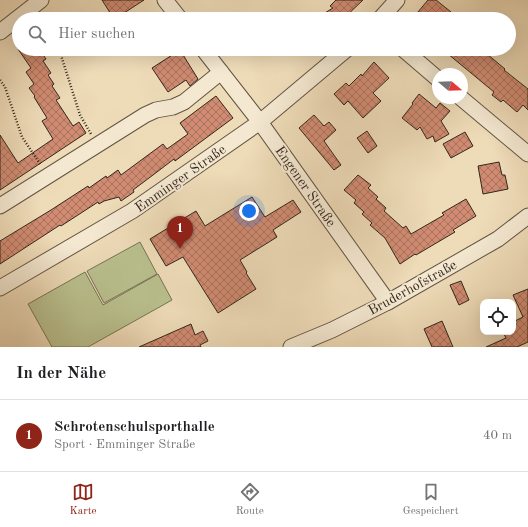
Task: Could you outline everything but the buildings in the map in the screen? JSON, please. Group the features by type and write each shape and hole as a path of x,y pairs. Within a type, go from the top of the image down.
{"street":[{"path":"26,12 41,0"},
{"path":"165,0 174,12"},
{"path":"386,12 397,0"},
{"path":"0,32 12,23"},
{"name":"Engener Straße","path":"208,56 260,122 388,302"},
{"name":"Emminger Straße","path":"0,288 132,211 260,122 339,56"},
{"path":"411,56 432,74"},
{"path":"0,206 145,115 156,110 173,108 184,102 221,72"},
{"path":"468,104 528,154"},
{"name":"Bruderhofstraße","path":"291,347 332,330 388,302 498,239 528,216"}],"path":[{"path":"61,56 80,115 97,145"},
{"path":"0,80 5,87 22,137 49,176"}],"green space":[{"path":"140,242 157,274 104,303 87,271"},
{"path":"85,272 103,305 158,274 172,300 88,347 52,347 28,304"}],"place":[{"name":"Schrotenschulsporthalle","path":"180,249"}]}
